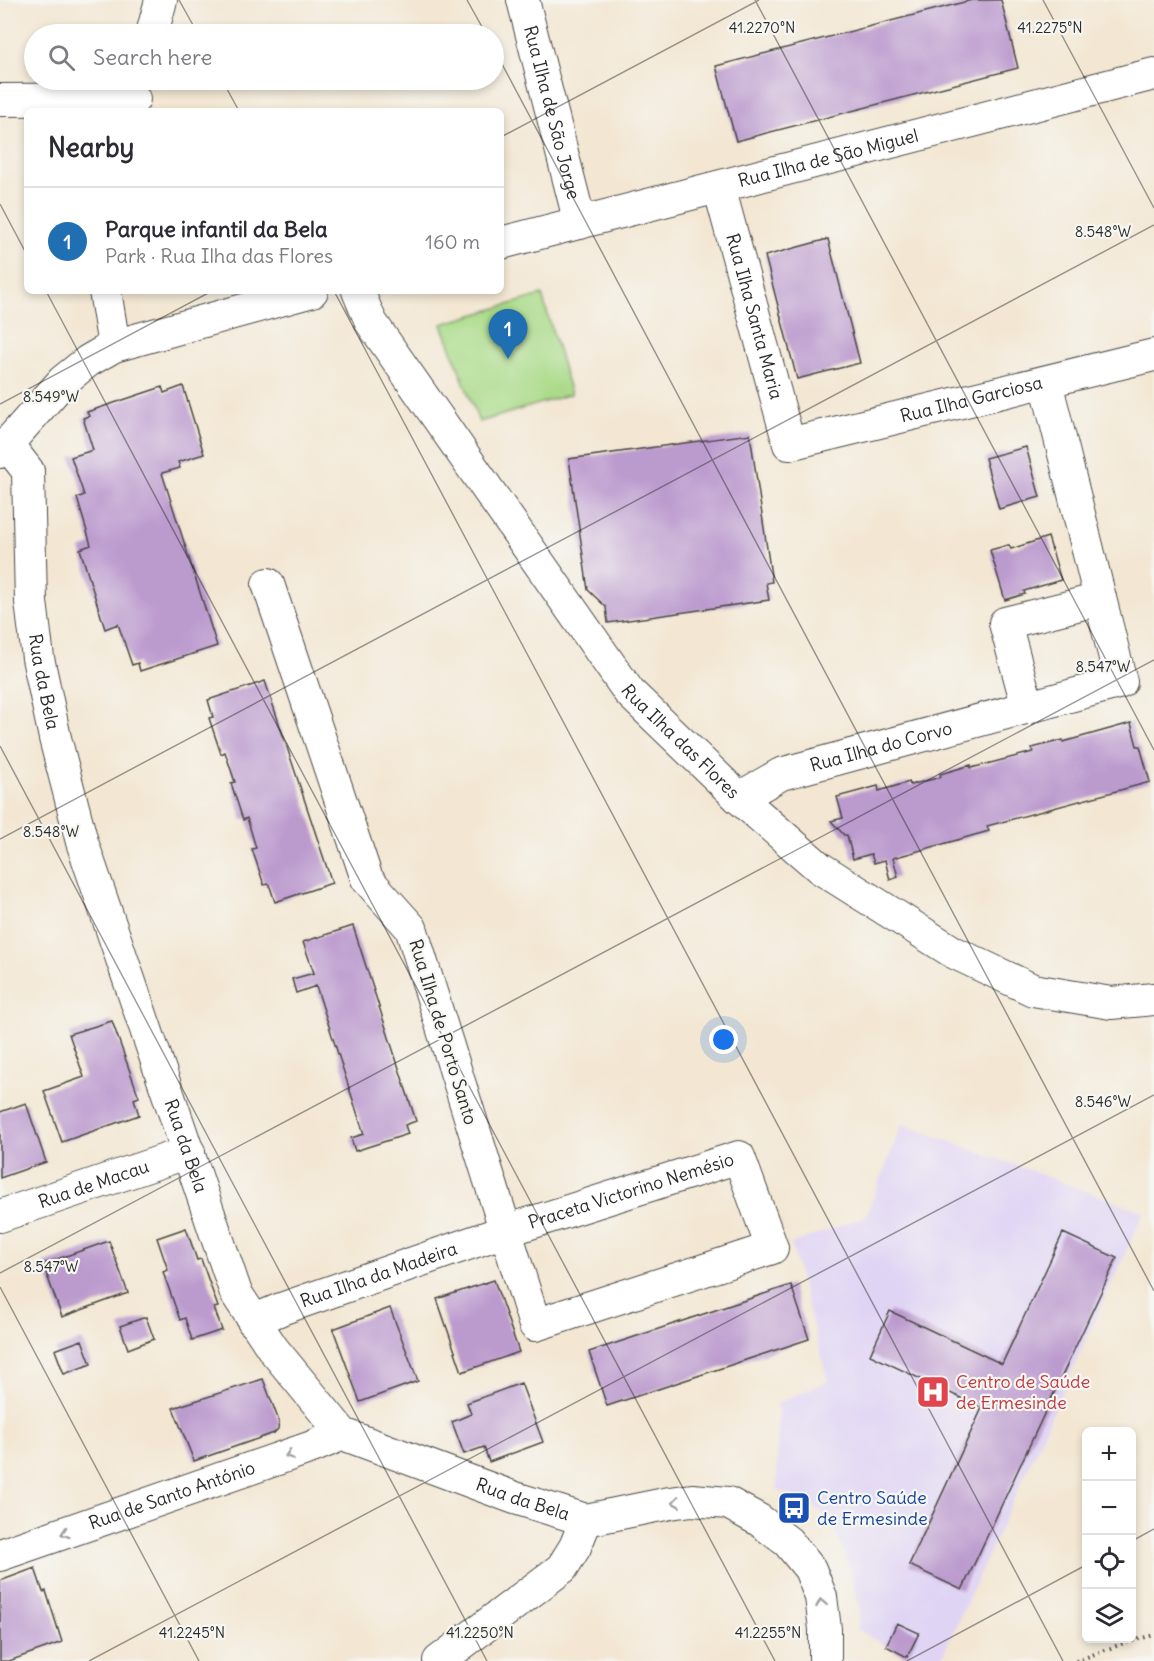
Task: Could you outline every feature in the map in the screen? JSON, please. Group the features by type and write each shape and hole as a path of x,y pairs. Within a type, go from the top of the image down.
{"street":[{"path":"155,24 161,0"},
{"name":"Rua Ilha de São Jorge","path":"523,0 580,223"},
{"name":"Rua Ilha de São Miguel","path":"504,242 1154,74"},
{"path":"0,100 135,97"},
{"name":"Rua Ilha Santa Maria","path":"719,187 789,444"},
{"path":"105,294 114,346 301,294"},
{"name":"Rua Ilha das Flores","path":"359,294 371,322 629,692 739,798 820,868 953,952 1033,990 1111,1003 1154,999"},
{"name":"Rua da Bela","path":"114,346 88,361 63,381 3,448 28,471 31,602 38,658 55,738 82,842 236,1293 273,1349 344,1434 515,1498 586,1520 692,1500 728,1503 759,1520 788,1542 810,1569 821,1597 825,1629 825,1661"},
{"name":"Rua Ilha Garciosa","path":"789,444 1154,355"},
{"name":"Rua Ilha do Corvo","path":"739,798 782,774 1121,682 1046,382"},
{"name":"Rua Ilha de Porto Santo","path":"268,584 367,879 411,928 504,1231 536,1325"},
{"path":"1028,708 1005,623 1100,599"},
{"name":"Rua de Macau","path":"0,1216 189,1152"},
{"name":"Praceta Victorino Nemésio","path":"504,1231 739,1157 772,1248 536,1325"},
{"name":"Rua Ilha da Madeira","path":"254,1321 281,1309 504,1231"},
{"name":"Rua de Santo António","path":"0,1555 344,1434"},
{"path":"439,1661 562,1568 575,1547 586,1520"}],"path":[{"path":"1076,1661 1124,1642 1154,1635"}],"shaded area":[{"name":"Centro de Saúde de Ermesinde","path":"902,1124 1144,1212 940,1661 917,1661 857,1629 860,1609 845,1554 832,1522 811,1503 777,1490 778,1403 828,1381 791,1244 866,1216"}],"green space":[{"path":"542,295 571,394 479,422 442,324"}],"building":[{"path":"972,0 1001,0 1018,68 736,141 716,66"},
{"path":"828,239 860,363 797,379 765,256"},
{"path":"183,386 204,454 178,462 180,468 162,473 217,646 140,671 138,663 132,665 118,624 105,629 80,549 91,545 77,498 84,495 71,457 93,450 83,418 89,416 87,412 162,387 164,393"},
{"path":"750,434 772,582 766,583 769,600 608,623 606,607 588,590 569,459"},
{"path":"1026,447 1040,497 999,509 985,458"},
{"path":"1048,537 1061,580 1024,591 1025,594 1005,600 990,550 1009,545 1011,549"},
{"path":"265,681 332,883 275,902 269,884 264,885 252,849 256,848 247,818 243,820 231,783 235,782 225,752 221,754 209,718 213,717 208,700"},
{"path":"1131,723 1150,782 987,826 989,831 893,858 898,877 890,880 885,860 874,863 871,854 853,859 847,835 844,835 831,821 843,818 837,797 878,786 879,791 909,782 910,785 941,777 940,774 971,765 971,768 1033,752 1032,748"},
{"path":"353,926 416,1121 405,1125 408,1134 355,1151 351,1138 364,1134 316,986 296,993 292,979 314,973 303,942"},
{"path":"112,1021 139,1097 134,1099 139,1115 62,1142 44,1091 84,1077 69,1034"},
{"path":"26,1103 46,1162 0,1178 0,1112"},
{"path":"186,1228 197,1260 201,1259 218,1307 214,1308 222,1330 192,1340 185,1318 180,1320 163,1272 168,1270 157,1238"},
{"path":"1063,1233 1117,1258 962,1590 909,1565 982,1408 870,1355 890,1311 1002,1364"},
{"path":"109,1241 128,1293 62,1317 43,1264"},
{"path":"494,1280 519,1352 462,1372 437,1299"},
{"path":"791,1285 809,1339 607,1406 589,1352"},
{"path":"390,1308 418,1381 360,1402 333,1329"},
{"path":"146,1317 154,1339 128,1349 120,1326"},
{"path":"82,1340 91,1364 64,1374 55,1350"},
{"path":"263,1379 279,1421 278,1429 274,1433 194,1461 173,1408"},
{"path":"521,1383 543,1442 489,1462 484,1447 464,1454 452,1422 471,1414 467,1403"},
{"path":"35,1568 43,1592 46,1591 62,1642 9,1661 0,1661 0,1581"},
{"path":"897,1623 919,1633 907,1657 886,1646"}],"place":[{"name":"Parque infantil da Bela","path":"508,359"},
{"name":"Centro de Saúde de Ermesinde","path":"933,1392"},
{"name":"Centro Saúde de Ermesinde","path":"794,1508"}]}
